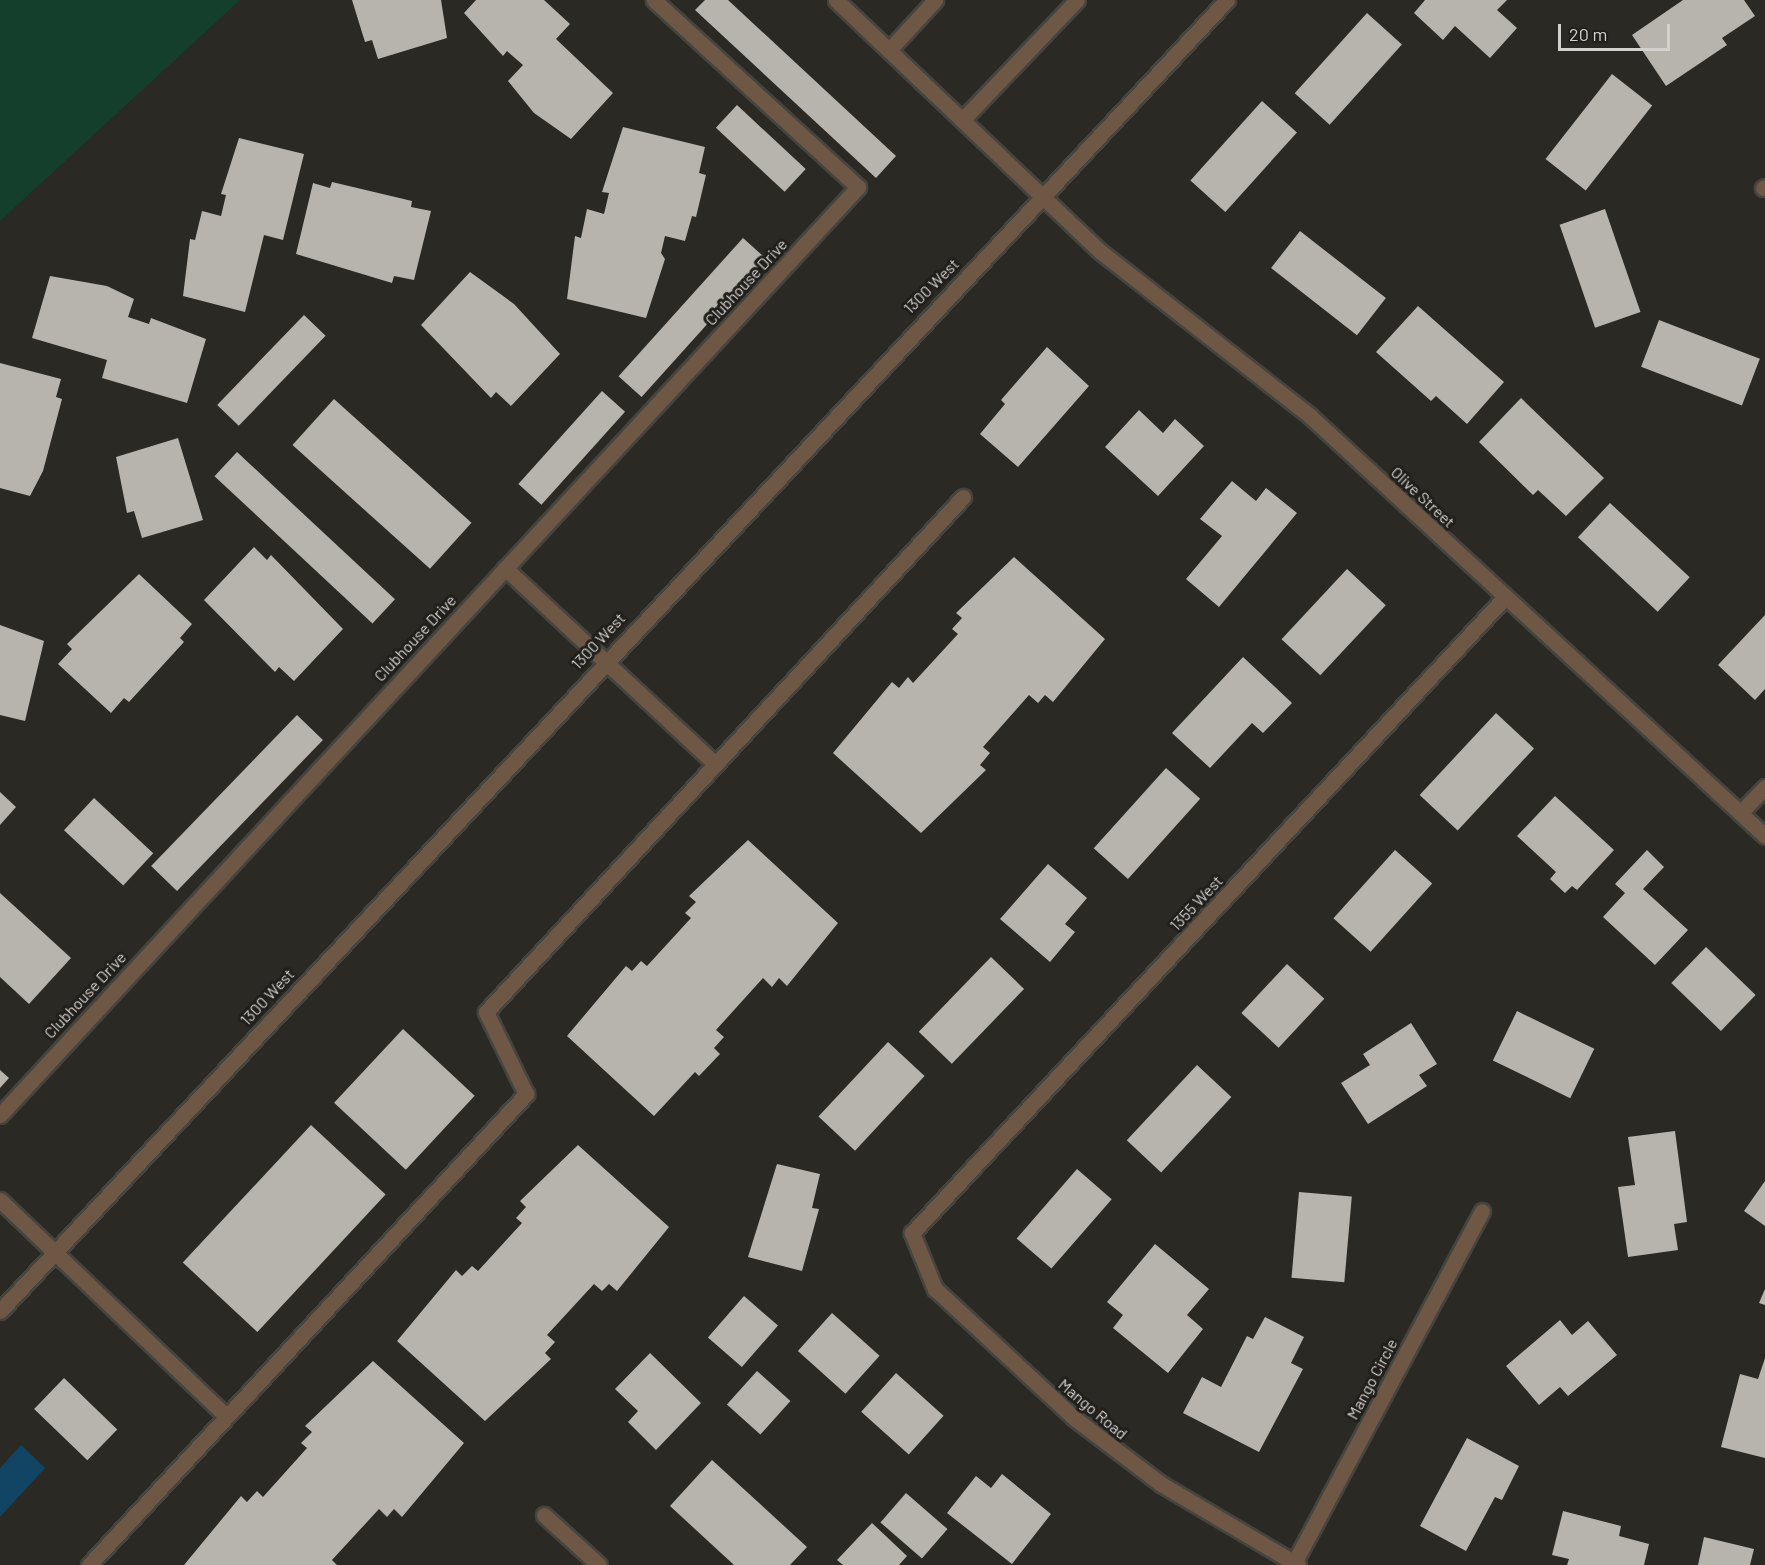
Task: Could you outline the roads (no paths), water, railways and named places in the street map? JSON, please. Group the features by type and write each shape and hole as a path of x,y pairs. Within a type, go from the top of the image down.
{"street":[{"name":"Clubhouse Drive","path":"0,1115 858,187 654,0"},
{"name":"Olive Street","path":"836,0 965,117 1044,200 1153,296 1310,416 1765,836"},
{"path":"890,49 935,0"},
{"path":"965,117 1077,0"},
{"name":"1300 West","path":"0,1311 930,312 1044,200 1227,0"},
{"path":"89,1565 526,1094 486,1012 714,763 963,497"},
{"path":"505,568 714,763"},
{"name":"1355 West","path":"912,1233 1505,597"},
{"path":"1740,813 1765,787"},
{"path":"0,1200 226,1416"},
{"name":"Mango Circle","path":"1296,1564 1482,1211"},
{"name":"Mango Road","path":"912,1233 935,1289 1074,1418 1161,1484 1296,1564"},
{"path":"544,1515 599,1565"}],"water":[{"path":"21,1445 45,1468 0,1517 0,1468"}]}
